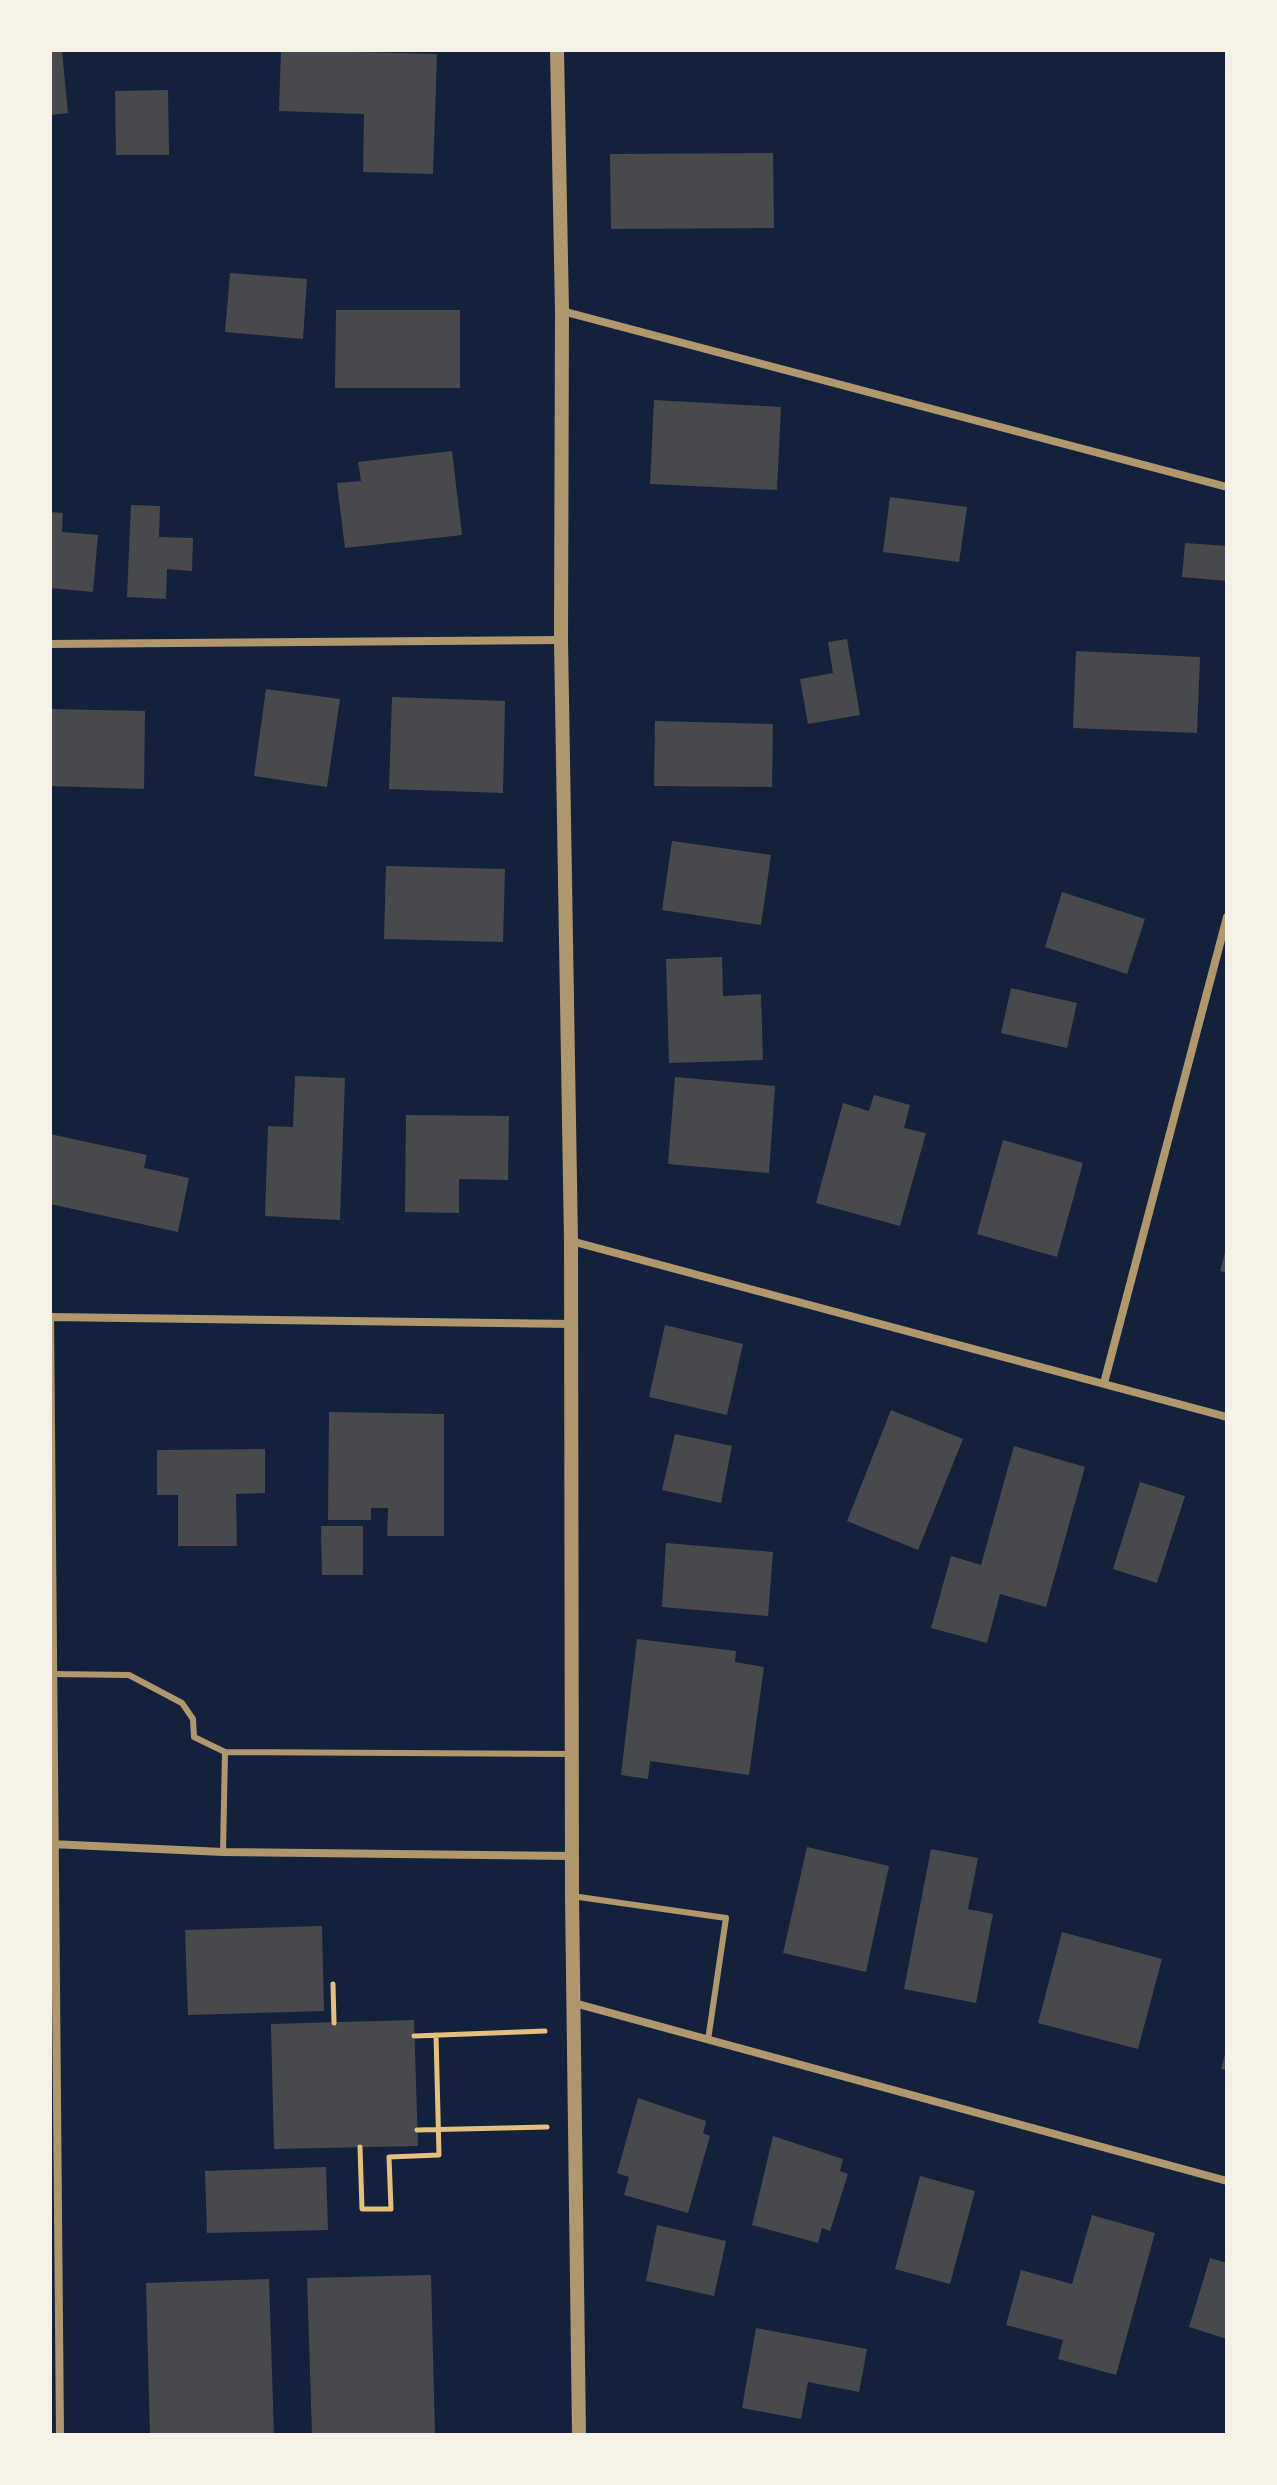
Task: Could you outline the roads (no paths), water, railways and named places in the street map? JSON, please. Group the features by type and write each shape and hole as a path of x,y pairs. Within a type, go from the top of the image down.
{"street":[{"path":"557,50 562,311 561,640 572,1324 572,1896 579,2435"},
{"path":"562,311 1227,487"},
{"path":"50,644 561,640"},
{"path":"1104,1383 1227,917"},
{"path":"571,1241 1227,1417"},
{"path":"60,2435 51,1844 50,1317 572,1324"},
{"path":"51,1844 223,1852 572,1856"},
{"path":"574,2003 1227,2181"}],"lane":[{"path":"52,1674 129,1675 182,1703 193,1719 194,1737 225,1752 572,1754"},
{"path":"223,1852 225,1752"},
{"path":"572,1896 726,1918 708,2040"}]}
